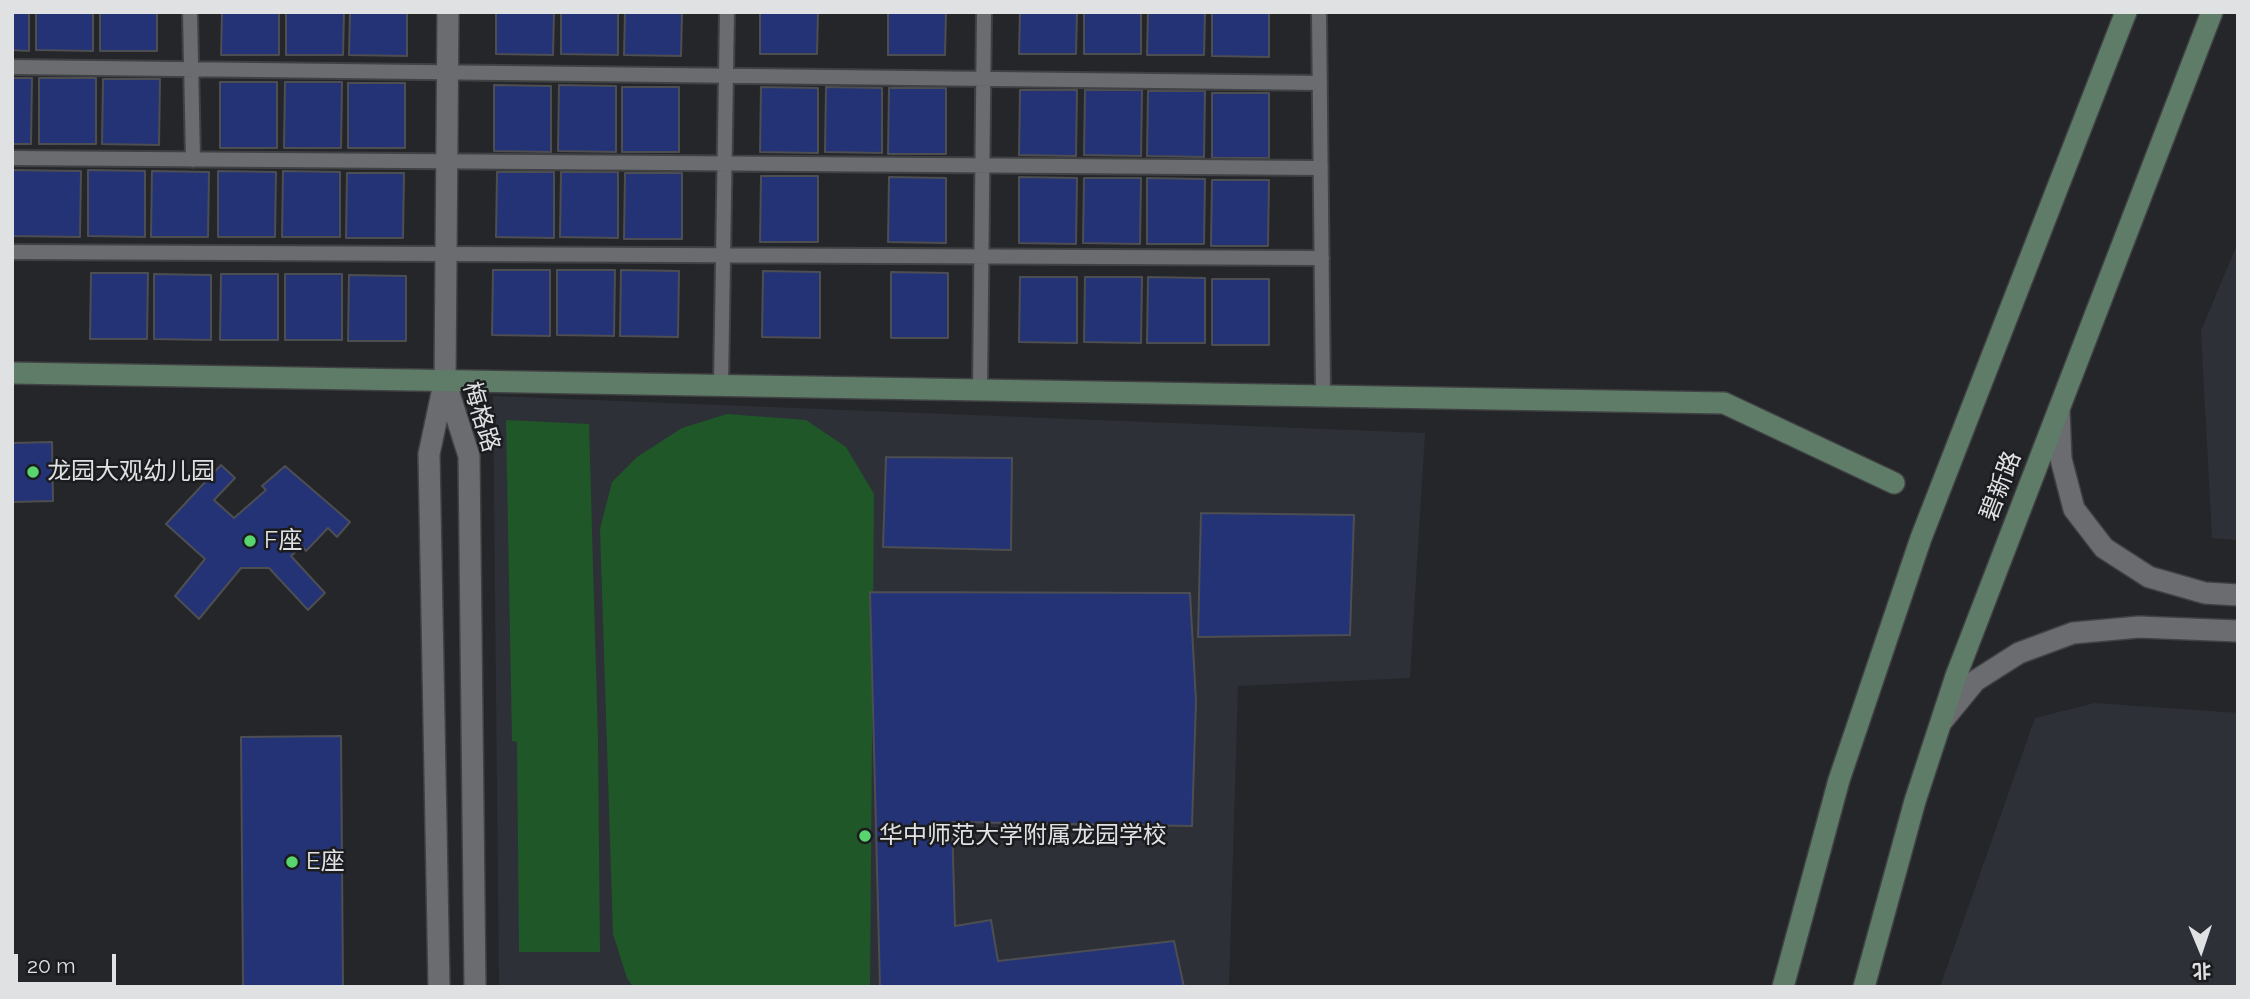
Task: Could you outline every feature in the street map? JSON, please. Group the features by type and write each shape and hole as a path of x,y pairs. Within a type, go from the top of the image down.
{"main road":[{"path":"1783,987 1839,780 1921,538 2126,12"},
{"name":"碧新路","path":"1864,987 1915,801 1956,676 2212,12"},
{"path":"12,373 1724,403 1894,483"}],"street":[{"path":"445,379 448,12"},
{"name":"梅格路","path":"439,987 429,454 445,379"},
{"name":"梅格路","path":"445,379 469,456 475,987"},
{"path":"2059,410 2061,459 2074,509 2104,548 2149,577 2205,593 2238,595"},
{"path":"1941,721 1975,681 2018,653 2073,633 2139,627 2238,631"}],"lane":[{"path":"190,12 192,160"},
{"path":"721,384 727,12"},
{"path":"980,389 984,12"},
{"path":"1320,12 1323,395"},
{"path":"12,67 1320,83"},
{"path":"12,158 1321,168"},
{"path":"12,252 1322,258"}],"shaded area":[{"path":"2238,242 2238,540 2212,538 2201,331"},
{"name":"华中师范大学附属龙园学校","path":"493,396 1425,433 1410,678 1238,686 1229,987 499,987"},
{"path":"2095,703 2238,713 2238,987 1940,987 2035,718"}],"green space":[{"path":"727,414 806,420 846,447 874,494 870,987 633,987 627,978 613,934 600,529 612,482 637,457 682,428"},
{"path":"506,420 589,424 598,740 600,952 519,952 517,742 512,741"}],"building":[{"path":"12,12 29,12 29,51 12,50"},
{"path":"36,12 93,12 93,51 36,50"},
{"path":"100,12 157,12 157,51 100,51"},
{"path":"222,12 279,12 279,55 221,55"},
{"path":"286,12 344,12 343,55 286,55"},
{"path":"350,12 407,12 407,56 349,55"},
{"path":"496,12 554,12 553,55 496,54"},
{"path":"561,12 618,12 618,55 561,54"},
{"path":"625,12 682,12 681,56 624,55"},
{"path":"760,12 818,12 817,54 760,54"},
{"path":"888,12 946,12 945,55 888,55"},
{"path":"1020,12 1077,12 1076,54 1019,54"},
{"path":"1084,12 1141,12 1141,54 1084,54"},
{"path":"1148,12 1205,12 1204,55 1147,55"},
{"path":"1212,12 1269,12 1269,57 1212,56"},
{"path":"12,78 32,78 31,144 12,144"},
{"path":"39,78 96,78 96,144 39,144"},
{"path":"103,79 160,79 159,145 102,144"},
{"path":"220,82 277,82 277,148 220,148"},
{"path":"285,82 342,82 341,148 284,148"},
{"path":"348,83 405,83 405,148 348,148"},
{"path":"494,85 551,86 551,152 494,151"},
{"path":"559,85 616,86 616,152 558,151"},
{"path":"622,87 679,87 679,152 622,152"},
{"path":"761,87 818,88 818,153 760,152"},
{"path":"826,87 882,88 882,153 825,152"},
{"path":"889,88 946,88 946,154 888,154"},
{"path":"1020,90 1077,90 1076,156 1019,155"},
{"path":"1085,90 1142,90 1141,156 1084,155"},
{"path":"1148,91 1205,91 1204,157 1147,156"},
{"path":"1212,93 1269,93 1269,158 1212,158"},
{"path":"12,170 81,171 80,237 12,236"},
{"path":"88,170 145,171 145,237 88,236"},
{"path":"152,171 209,172 208,237 151,237"},
{"path":"218,171 276,172 275,237 218,237"},
{"path":"283,171 340,172 340,237 282,237"},
{"path":"497,172 554,172 554,238 496,237"},
{"path":"561,172 618,172 618,238 560,237"},
{"path":"347,173 404,173 403,238 346,238"},
{"path":"625,173 682,173 682,239 624,239"},
{"path":"761,176 818,176 818,242 760,242"},
{"path":"889,177 946,178 946,243 888,242"},
{"path":"1019,177 1077,178 1076,244 1019,243"},
{"path":"1084,178 1141,178 1140,244 1083,243"},
{"path":"1147,178 1205,179 1204,244 1147,244"},
{"path":"1212,180 1269,180 1268,246 1211,246"},
{"path":"493,270 550,270 550,336 492,335"},
{"path":"557,270 615,270 614,336 557,335"},
{"path":"621,270 679,271 678,337 620,336"},
{"path":"763,271 820,272 820,338 762,337"},
{"path":"891,272 948,273 948,338 891,338"},
{"path":"91,273 148,273 147,339 90,339"},
{"path":"154,274 211,275 211,340 154,339"},
{"path":"221,274 278,274 278,340 220,340"},
{"path":"285,274 342,274 342,340 285,340"},
{"path":"349,275 406,276 406,341 348,341"},
{"path":"1020,277 1077,277 1077,343 1019,342"},
{"path":"1085,277 1142,277 1141,343 1084,342"},
{"path":"1148,277 1205,278 1205,343 1147,343"},
{"path":"1212,279 1269,279 1269,345 1212,345"},
{"name":"龙园大观幼儿园","path":"52,442 53,501 12,502 12,443"},
{"path":"886,457 1012,458 1011,550 883,547"},
{"name":"F座","path":"221,465 235,478 214,500 234,518 266,490 262,486 285,466 350,522 337,537 328,528 306,551 302,546 291,556 325,593 308,610 269,568 241,568 199,619 175,596 205,559 166,524"},
{"path":"1201,513 1354,515 1350,635 1198,637"},
{"path":"870,592 1190,593 1196,701 1192,826 952,822 955,926 991,920 998,961 1174,941 1184,987 880,987"},
{"name":"E座","path":"341,736 343,987 243,987 241,737"}],"place":[{"name":"龙园大观幼儿园","path":"33,472"},
{"name":"F座","path":"250,541"},
{"name":"华中师范大学附属龙园学校","path":"865,836"},
{"name":"E座","path":"292,862"}]}
